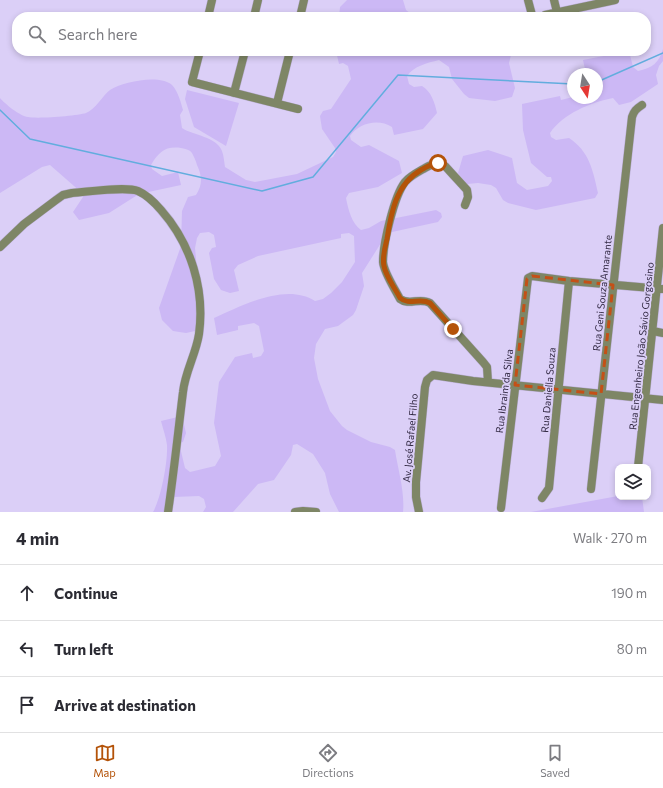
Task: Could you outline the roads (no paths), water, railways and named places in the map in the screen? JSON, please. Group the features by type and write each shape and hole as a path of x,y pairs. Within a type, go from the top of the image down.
{"street":[{"path":"209,12 212,0"},
{"path":"255,12 258,0"},
{"path":"301,12 304,0"},
{"path":"528,0 531,12"},
{"path":"554,0 557,12 615,0"},
{"path":"199,56 192,82 298,109"},
{"path":"234,93 244,56"},
{"path":"277,103 289,56"},
{"name":"Rua Geni Souza Amarante","path":"591,489 632,117 633,112 642,105"},
{"path":"465,205 468,197 467,190 442,164 432,164 410,177 400,190 394,207 388,231 383,263 400,298 404,302 422,300 430,303 487,367 492,383"},
{"path":"0,248 24,224 64,195 127,189 138,191 156,204 177,230 192,260 197,279 200,323 184,384 168,512"},
{"name":"Rua Engenheiro João Sávio Gorgosino","path":"638,464 653,331 660,289 663,228"},
{"name":"Rua Ibraim da Silva","path":"500,508 527,279 530,277 569,281"},
{"path":"569,281 660,289"},
{"name":"Rua Daniella Souza","path":"542,498 549,488 569,281"},
{"path":"653,331 663,333"},
{"name":"Av. José Rafael Filho","path":"419,512 416,497 416,482 424,387 427,380 433,375 492,383 663,400"},
{"path":"295,512 316,512"}],"waterway":[{"path":"603,79 663,53"},
{"path":"0,110 30,139 262,191 313,177 398,75 567,84"}]}
